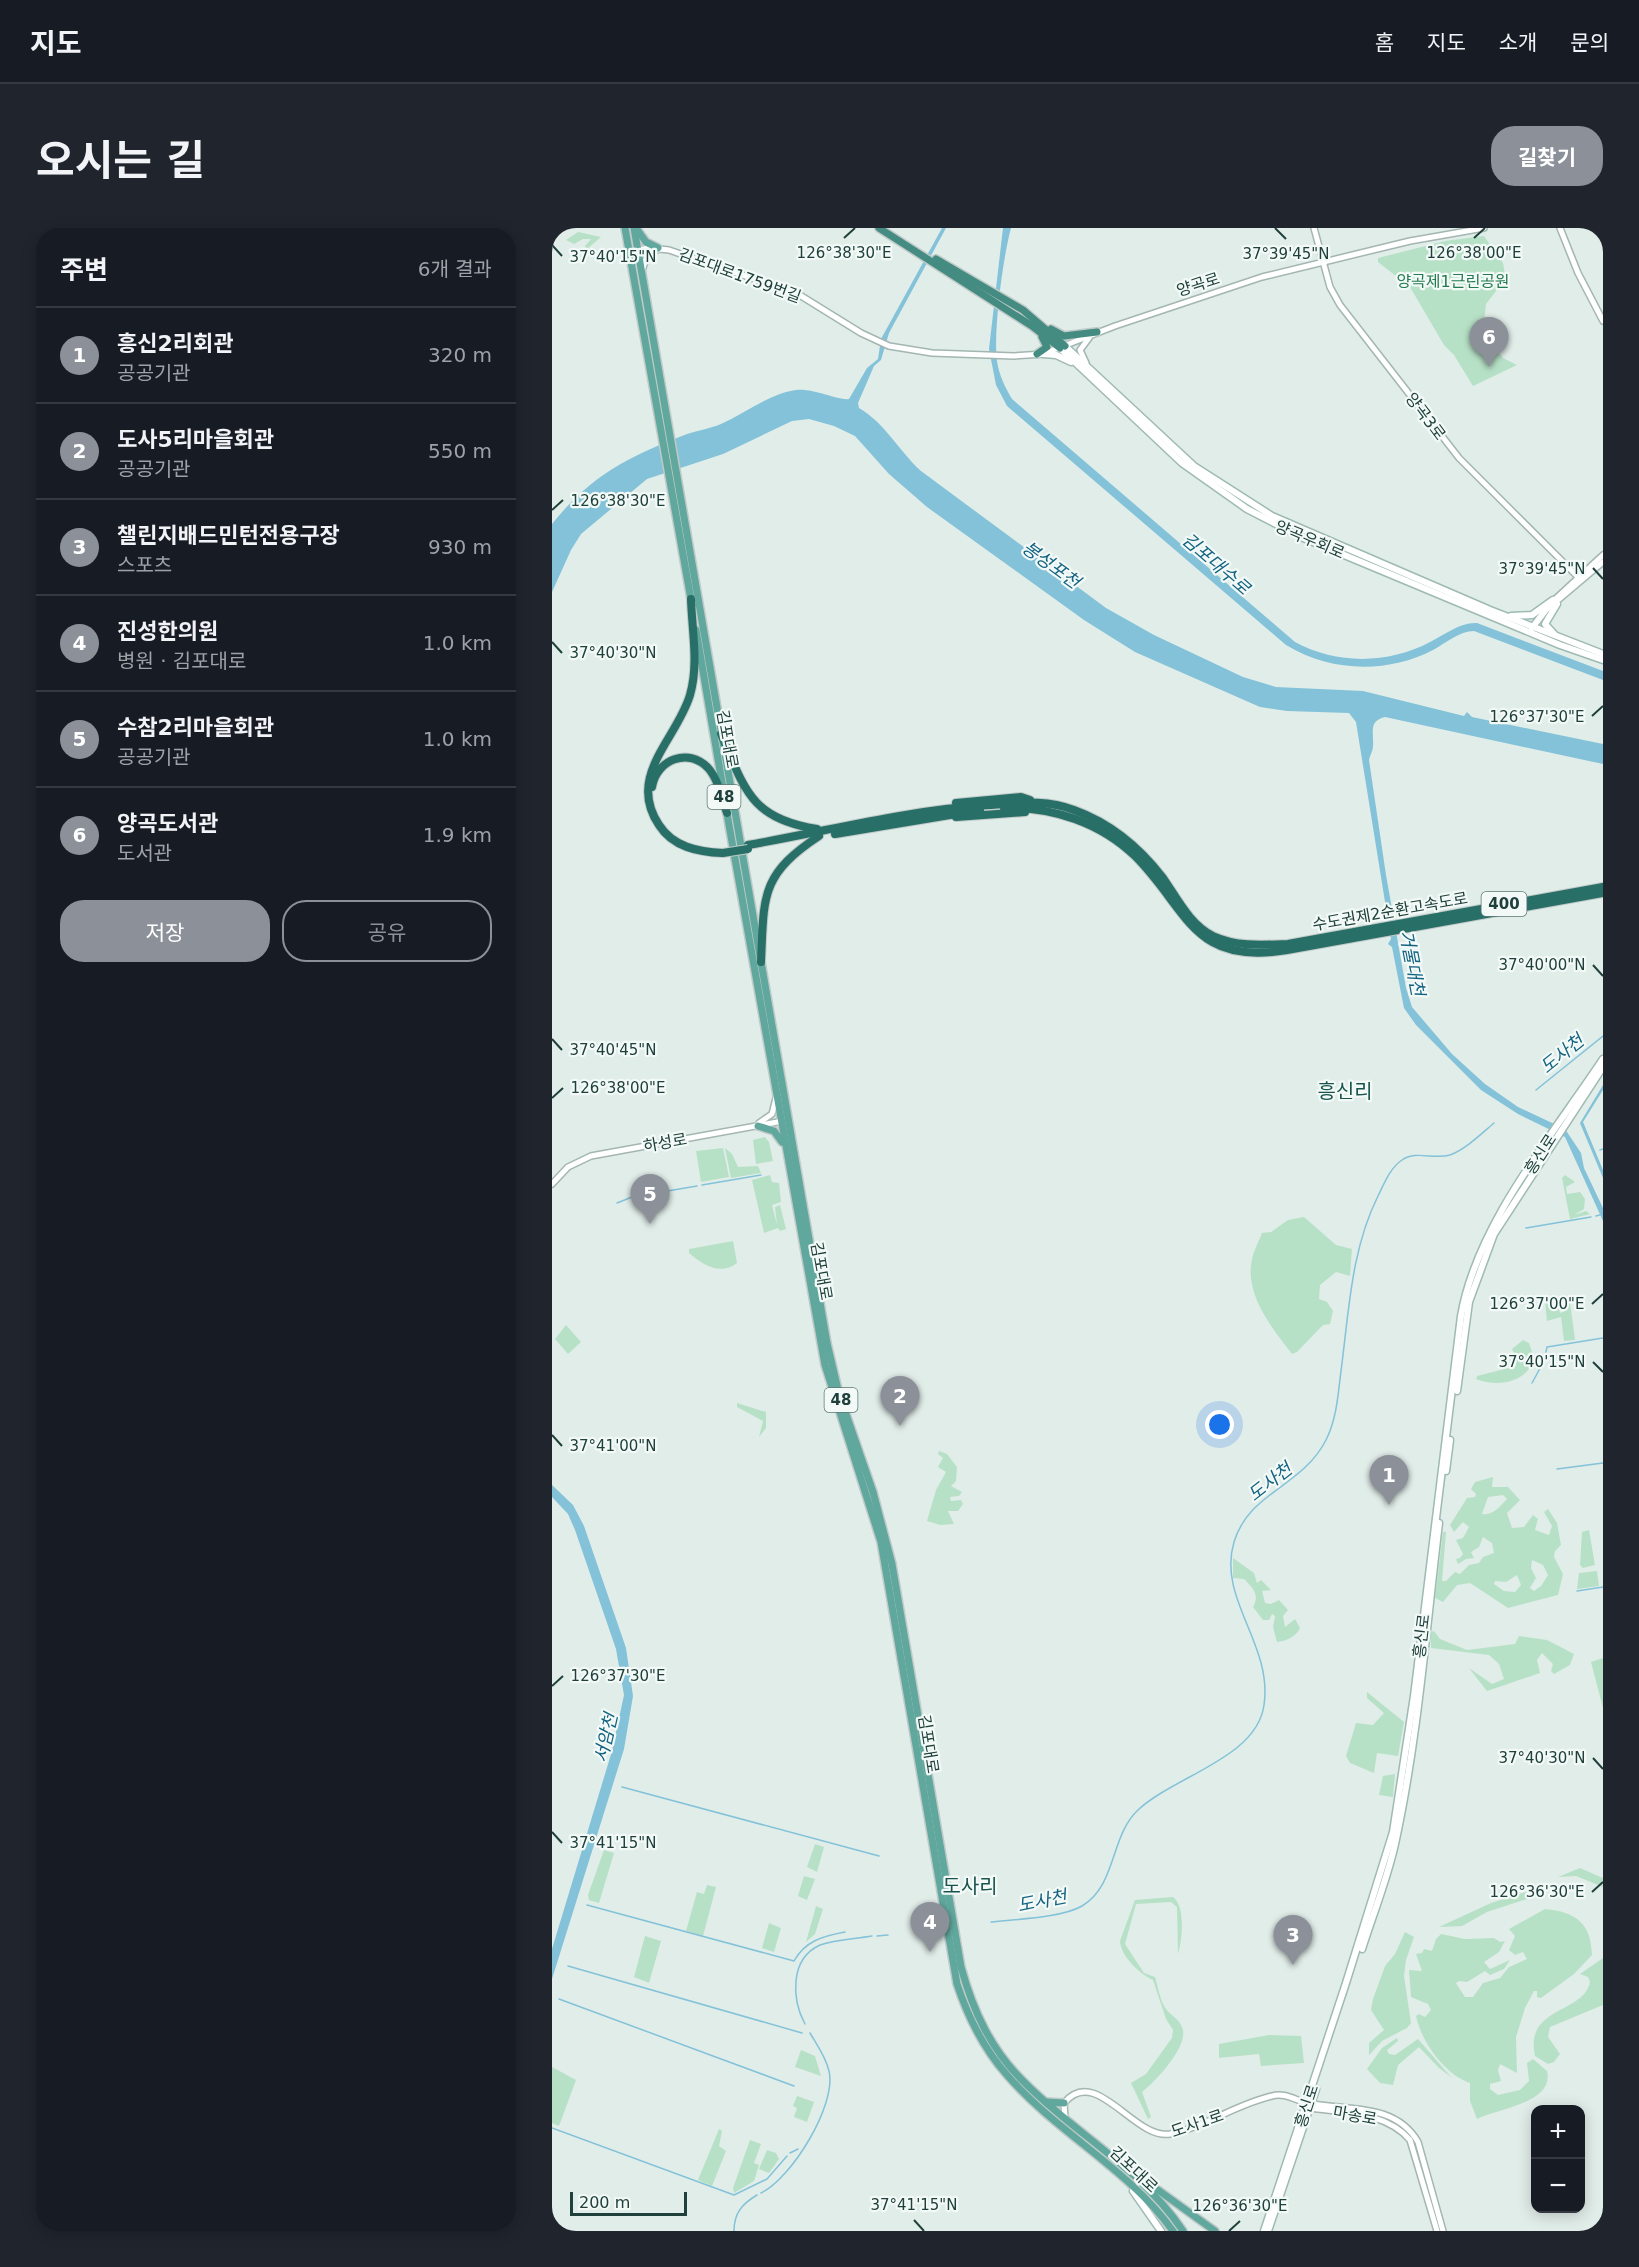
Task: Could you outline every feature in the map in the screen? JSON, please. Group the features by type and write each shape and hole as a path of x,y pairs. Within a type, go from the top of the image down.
{"highway":[{"path":"879,228 936,262 1063,347"},
{"path":"887,228 920,252"},
{"path":"936,262 1011,303 1064,336 1097,332"},
{"path":"1023,310 1063,347"},
{"path":"1032,326 1048,344 1046,350 1040,354"},
{"path":"691,599 695,660 691,695 681,718 650,771 648,795 655,819 669,837 688,848 723,851 943,812"},
{"path":"721,734 741,782 753,801 774,818 792,826 822,833"},
{"path":"723,851 695,846 671,833 654,807 652,789 657,774 672,759 685,757 697,759 713,775 727,813"},
{"name":"수도권제2순환고속도로","path":"943,812 1034,801 1074,810 1114,830 1151,864 1191,918 1211,935 1240,945 1288,944 1378,931"},
{"name":"수도권제2순환고속도로","path":"943,812 999,808 1031,810 1080,820 1107,833 1135,856 1155,878 1180,915 1199,935 1218,945 1250,953 1272,953 1603,886"},
{"path":"761,962 765,905 770,883 788,858 822,833"},
{"name":"수도권제2순환고속도로","path":"1405,925 1603,893"}],"main road":[{"path":"625,230 635,229 646,242 660,248"},
{"name":"48","path":"635,229 670,432 674,483"},
{"name":"김포대로","path":"625,230 660,433 674,483 721,734 761,962 784,1120 835,1378 873,1492 892,1564 961,1967 974,2008 988,2036 1014,2071 1117,2166 1173,2231"},
{"path":"641,320 650,319"},
{"name":"양곡우회로","path":"1063,347 1081,369 1182,463 1247,509 1301,537 1603,660"},
{"name":"양곡우회로","path":"1063,347 1194,466 1246,501 1300,530 1531,629 1603,654"},
{"path":"1040,354 1056,355 1081,369"},
{"name":"김포대로","path":"674,483 727,813 777,1096 784,1120 787,1153 830,1387 881,1542 950,1951 960,1993 981,2038 1006,2074 1158,2199 1183,2231"},
{"path":"1490,610 1512,616 1528,616 1555,602"},
{"path":"1555,602 1545,624 1551,632 1562,639"},
{"path":"1531,629 1545,611"},
{"name":"흥신로","path":"1268,2231 1310,2105 1393,1832 1414,1696 1465,1300 1491,1230 1603,1059"},
{"name":"흥신로","path":"1563,1122 1603,1067"},
{"path":"759,1124 777,1133 787,1153"},
{"path":"1046,2102 1064,2103"},
{"name":"흥신로","path":"1264,2231 1310,2105"},
{"path":"1117,2166 1148,2207 1161,2231"},
{"path":"1117,2166 1140,2175 1167,2199 1215,2231"}],"street":[{"name":"양곡3로","path":"1314,228 1337,300 1454,453 1578,577"},
{"name":"양곡로","path":"1063,347 1097,332 1262,277 1410,241 1484,228"},
{"path":"1560,228 1578,273 1603,321"},
{"path":"642,272 648,254 660,248"},
{"name":"김포대로1759번길","path":"629,252 660,248 785,289 876,341 889,346 932,353 987,356 1040,354"},
{"path":"1094,373 1080,350 1086,341 1097,332"},
{"path":"1040,354 1063,347"},
{"path":"1555,602 1603,555"},
{"path":"1545,611 1603,562"},
{"path":"759,1124 772,1114 777,1096"},
{"name":"하성로","path":"552,1182 567,1167 591,1155 784,1120"},
{"name":"도사1로","path":"1064,2103 1076,2092 1092,2094 1116,2105 1143,2129 1163,2134 1182,2130 1275,2095 1310,2105"},
{"path":"1064,2103 1065,2118"},
{"name":"마송로","path":"1310,2105 1372,2116 1401,2129 1410,2140 1437,2231"},
{"name":"마송로","path":"1310,2105 1376,2111 1404,2124 1418,2142 1443,2231"}],"green space":[{"path":"578,232 601,237 586,250 585,246 591,239 583,239 574,244 566,240"},
{"name":"양곡제1근린공원","path":"1484,236 1503,263 1505,275 1503,282 1486,304 1483,331 1503,358 1517,365 1473,386 1454,355 1444,345 1410,287 1378,262 1378,258 1445,241"},
{"path":"765,1137 769,1142 773,1161 756,1164 753,1140"},
{"path":"723,1148 729,1177 701,1182 696,1151"},
{"path":"725,1148 732,1154 738,1167 758,1166 761,1173 731,1178"},
{"path":"770,1175 772,1182 779,1183 781,1202 772,1205 777,1225 775,1207 780,1205 786,1229 780,1231 778,1228 764,1233 752,1180"},
{"path":"1565,1175 1575,1182 1566,1187 1567,1194 1580,1192 1585,1199 1584,1209 1574,1215 1586,1211 1590,1214 1570,1219 1562,1178"},
{"path":"1304,1217 1336,1245 1352,1249 1350,1276 1336,1272 1320,1285 1319,1299 1327,1302 1333,1311 1330,1324 1323,1325 1297,1352 1292,1354 1261,1310 1252,1285 1251,1272 1253,1256 1262,1233 1271,1232 1288,1220"},
{"path":"733,1241 737,1263 724,1269 706,1265 689,1253 689,1249"},
{"path":"1557,1298 1560,1313 1565,1311 1564,1303 1570,1302 1575,1340 1564,1341 1561,1317 1547,1321 1545,1300"},
{"path":"566,1325 581,1342 568,1354 555,1339"},
{"path":"1523,1340 1529,1343 1534,1358 1525,1373 1502,1383 1476,1379 1477,1376 1516,1366 1516,1358 1512,1349"},
{"path":"737,1403 766,1412 766,1428 759,1437 763,1421 737,1407"},
{"path":"939,1451 947,1454 957,1467 956,1481 951,1486 962,1492 959,1496 950,1497 951,1501 961,1500 963,1504 958,1511 948,1511 954,1524 940,1525 927,1521 936,1490 946,1472 938,1467 943,1458 938,1454"},
{"path":"1493,1477 1492,1487 1508,1487 1520,1500 1507,1513 1512,1528 1524,1527 1533,1515 1538,1519 1535,1530 1549,1535 1552,1526 1544,1512 1548,1509 1557,1523 1561,1545 1555,1551 1554,1557 1563,1574 1558,1595 1508,1608 1470,1583 1457,1585 1443,1602 1435,1598 1443,1532 1446,1532 1442,1581 1446,1581 1455,1572 1460,1574 1469,1565 1479,1563 1483,1557 1494,1553 1492,1543 1483,1537 1479,1547 1471,1552 1474,1558 1466,1559 1458,1564 1456,1559 1463,1554 1456,1540 1463,1538 1469,1527 1463,1522 1454,1532 1450,1525 1467,1498 1475,1497 1476,1494 1471,1489 1475,1482","holes":["1503,1495 1507,1499 1499,1507 1493,1512 1482,1514 1488,1497","1532,1560 1543,1565 1548,1575 1541,1586 1534,1591 1530,1588 1536,1578 1531,1568","1517,1575 1521,1585 1515,1592 1504,1591 1494,1584 1495,1581 1506,1582"]},
{"path":"1589,1530 1595,1565 1583,1568 1580,1565 1582,1532"},
{"path":"1233,1558 1254,1573 1257,1583 1261,1580 1271,1590 1262,1591 1265,1603 1271,1604 1279,1600 1288,1610 1283,1616 1285,1627 1295,1619 1300,1628 1293,1636 1277,1642 1273,1627 1275,1616 1272,1614 1269,1620 1263,1620 1253,1607 1256,1595 1253,1589 1244,1579 1233,1578"},
{"path":"1597,1571 1599,1586 1577,1589 1579,1573"},
{"path":"1434,1631 1440,1639 1467,1650 1515,1644 1519,1636 1547,1640 1574,1654 1570,1665 1554,1674 1551,1671 1553,1664 1542,1653 1537,1660 1540,1673 1487,1691 1469,1668 1492,1684 1504,1679 1499,1664 1489,1655 1431,1648 1431,1632"},
{"path":"1603,1658 1603,1708 1591,1662"},
{"path":"1367,1692 1404,1722 1398,1756 1377,1753 1374,1773 1350,1763 1346,1756 1356,1723 1373,1725 1384,1713 1367,1698"},
{"path":"1395,1774 1393,1797 1379,1795 1383,1776"},
{"path":"815,1844 824,1847 817,1872 807,1867"},
{"path":"604,1850 614,1853 599,1903 589,1900 588,1895"},
{"path":"1580,1868 1603,1878 1603,1887 1576,1876 1558,1877"},
{"path":"804,1876 815,1879 807,1900 798,1896"},
{"path":"707,1885 716,1887 703,1936 686,1931 697,1892 704,1894"},
{"path":"1535,1889 1544,1890 1536,1896 1487,1912 1462,1926 1439,1927 1491,1903"},
{"path":"1173,1897 1180,1908 1181,1916 1182,1932 1178,1954 1177,1907 1171,1902 1136,1904 1125,1944 1144,1973 1155,1977 1164,2006 1180,2023 1183,2030 1183,2037 1175,2055 1162,2073 1142,2092 1151,2117 1148,2119 1131,2083 1146,2074 1172,2038 1173,2030 1166,2019 1153,1980 1142,1974 1132,1964 1124,1953 1120,1941 1135,1900"},
{"path":"816,1906 823,1909 815,1934 806,1942"},
{"path":"1545,1909 1565,1913 1580,1921 1589,1935 1592,1955 1574,1974 1541,1998 1537,1997 1537,1991 1534,1991 1525,2008 1516,2037 1517,2073 1500,2064 1498,2070 1501,2081 1490,2084 1490,2089 1498,2095 1520,2090 1529,2081 1527,2063 1533,2059 1547,2071 1547,2082 1542,2091 1522,2103 1477,2119 1470,2101 1470,2083 1443,2065 1423,2036 1416,2016 1419,2014 1425,2017 1431,2010 1428,2004 1411,1997 1409,1970 1422,1971 1416,1954 1422,1953 1424,1949 1432,1951 1436,1939 1441,1934 1465,1939 1494,1938 1500,1942 1505,1941 1499,1952 1484,1962 1490,1969 1510,1960 1504,1969 1490,1975 1485,1971 1467,1982 1456,1983 1465,1997 1473,1997 1483,1983 1500,1978 1509,1967 1527,1959 1523,1952 1515,1955 1509,1950 1515,1936 1509,1929"},
{"path":"769,1923 781,1928 774,1952 762,1948"},
{"path":"1405,1932 1414,1937 1406,1960 1404,1976 1411,2023 1407,2028 1382,2041 1369,2055 1369,2043 1384,2030 1371,2010 1373,1999 1385,1966 1395,1954"},
{"path":"645,1936 661,1941 649,1983 634,1977"},
{"path":"1603,1958 1603,2005 1550,2027 1548,2037 1560,2054 1554,2062 1548,2064 1535,2056 1534,2040 1538,2028 1546,2019 1577,2000 1585,1992 1590,1982 1588,1977 1580,1974"},
{"path":"1269,2035 1301,2036 1304,2063 1261,2066 1259,2054 1219,2058 1219,2044"},
{"path":"1397,2038 1398,2041 1387,2050 1389,2054 1395,2055 1418,2039 1451,2077 1419,2047 1398,2065 1393,2085 1380,2083 1367,2069 1382,2048"},
{"path":"801,2050 815,2056 821,2076 795,2067"},
{"path":"552,2067 576,2080 559,2126 552,2123"},
{"path":"797,2096 814,2102 807,2122 794,2117 797,2108 793,2106"},
{"path":"719,2129 722,2131 719,2146 726,2151 712,2186 698,2180"},
{"path":"750,2140 761,2144 754,2163 759,2165 754,2181 734,2193 733,2188"},
{"path":"767,2150 776,2153 779,2159 769,2173 759,2169"}],"water":[{"path":"942,228 946,228 889,333 881,360 874,366 858,403 859,408 877,421 921,471 1106,608 1154,635 1243,677 1276,687 1363,691 1464,716 1467,712 1472,717 1603,744 1603,764 1385,717 1376,721 1374,725 1373,748 1369,760 1386,875 1406,988 1412,1007 1452,1054 1485,1084 1518,1107 1565,1129 1581,1153 1584,1168 1603,1208 1603,1221 1565,1137 1518,1114 1481,1090 1416,1025 1404,1008 1392,947 1388,944 1391,939 1356,722 1349,713 1287,711 1260,707 1135,652 1084,620 927,507 889,474 855,436 834,426 809,419 792,421 723,454 647,479 581,534 552,592 552,524 582,492 613,469 647,450 687,434 721,424 786,392 803,390 849,399 867,368 878,359 881,339"},
{"path":"1003,228 1011,228 1000,294 996,348 999,371 1012,399 1295,642 1328,655 1345,658 1380,658 1414,649 1459,626 1477,623 1603,671 1603,680 1474,631 1458,635 1415,658 1378,666 1359,667 1321,661 1286,645 1007,406 996,385 989,349"},
{"path":"1603,1085 1603,1090 1583,1122 1603,1170 1603,1178 1580,1123"},
{"path":"552,1485 573,1505 584,1526 626,1648 633,1696 624,1749 552,1979 552,1949 612,1751 624,1695 616,1649 575,1530 568,1514 552,1497"}],"waterway":[{"name":"도사천","path":"1536,1090 1603,1036"},
{"name":"도사천","path":"991,1922 1051,1916 1082,1906 1102,1886 1122,1833 1138,1810 1153,1798 1231,1753 1258,1723 1264,1705 1265,1683 1261,1662 1238,1603 1233,1583 1231,1563 1234,1542 1241,1525 1251,1512 1304,1469 1316,1456 1330,1432 1336,1406 1352,1281 1369,1217 1388,1176 1394,1167 1407,1157 1450,1155 1462,1149 1494,1123"},
{"path":"702,1185 761,1175"},
{"path":"617,1203 632,1197 697,1186"},
{"name":"거물대천","path":"1596,1216 1603,1214"},
{"path":"1526,1228 1591,1217"},
{"path":"1532,1383 1544,1361 1547,1347 1603,1338"},
{"path":"1557,1469 1603,1463"},
{"path":"1577,1591 1603,1587"},
{"path":"622,1787 879,1856"},
{"path":"587,1905 794,1961 798,1954 815,1940 845,1932"},
{"path":"877,1936 888,1935"},
{"path":"805,2024 796,1992 798,1970 803,1960 810,1951 820,1945 872,1936"},
{"path":"568,1966 802,2033"},
{"path":"559,1999 794,2086"},
{"path":"761,2193 773,2185 798,2157 819,2121 826,2102 830,2085 828,2066 810,2033"},
{"path":"552,2128 734,2195 767,2179 787,2156"},
{"path":"790,2153 798,2149"},
{"path":"734,2231 735,2219 740,2210 757,2195"}],"place":[{"name":"양곡도서관","path":"1489,367"},
{"name":"수참2리마을회관","path":"650,1224"},
{"name":"도사5리마을회관","path":"900,1426"},
{"name":"흥신2리회관","path":"1389,1505"},
{"name":"진성한의원","path":"930,1952"},
{"name":"챌린지배드민턴전용구장","path":"1293,1965"}],"district":[{"name":"흥신리","path":"1345,1091"},
{"name":"도사리","path":"970,1886"}],"water label":[{"name":"김포대수로","path":"1216,564"},
{"name":"봉성포천","path":"1051,565"},
{"name":"서암천","path":"606,1738"}]}
